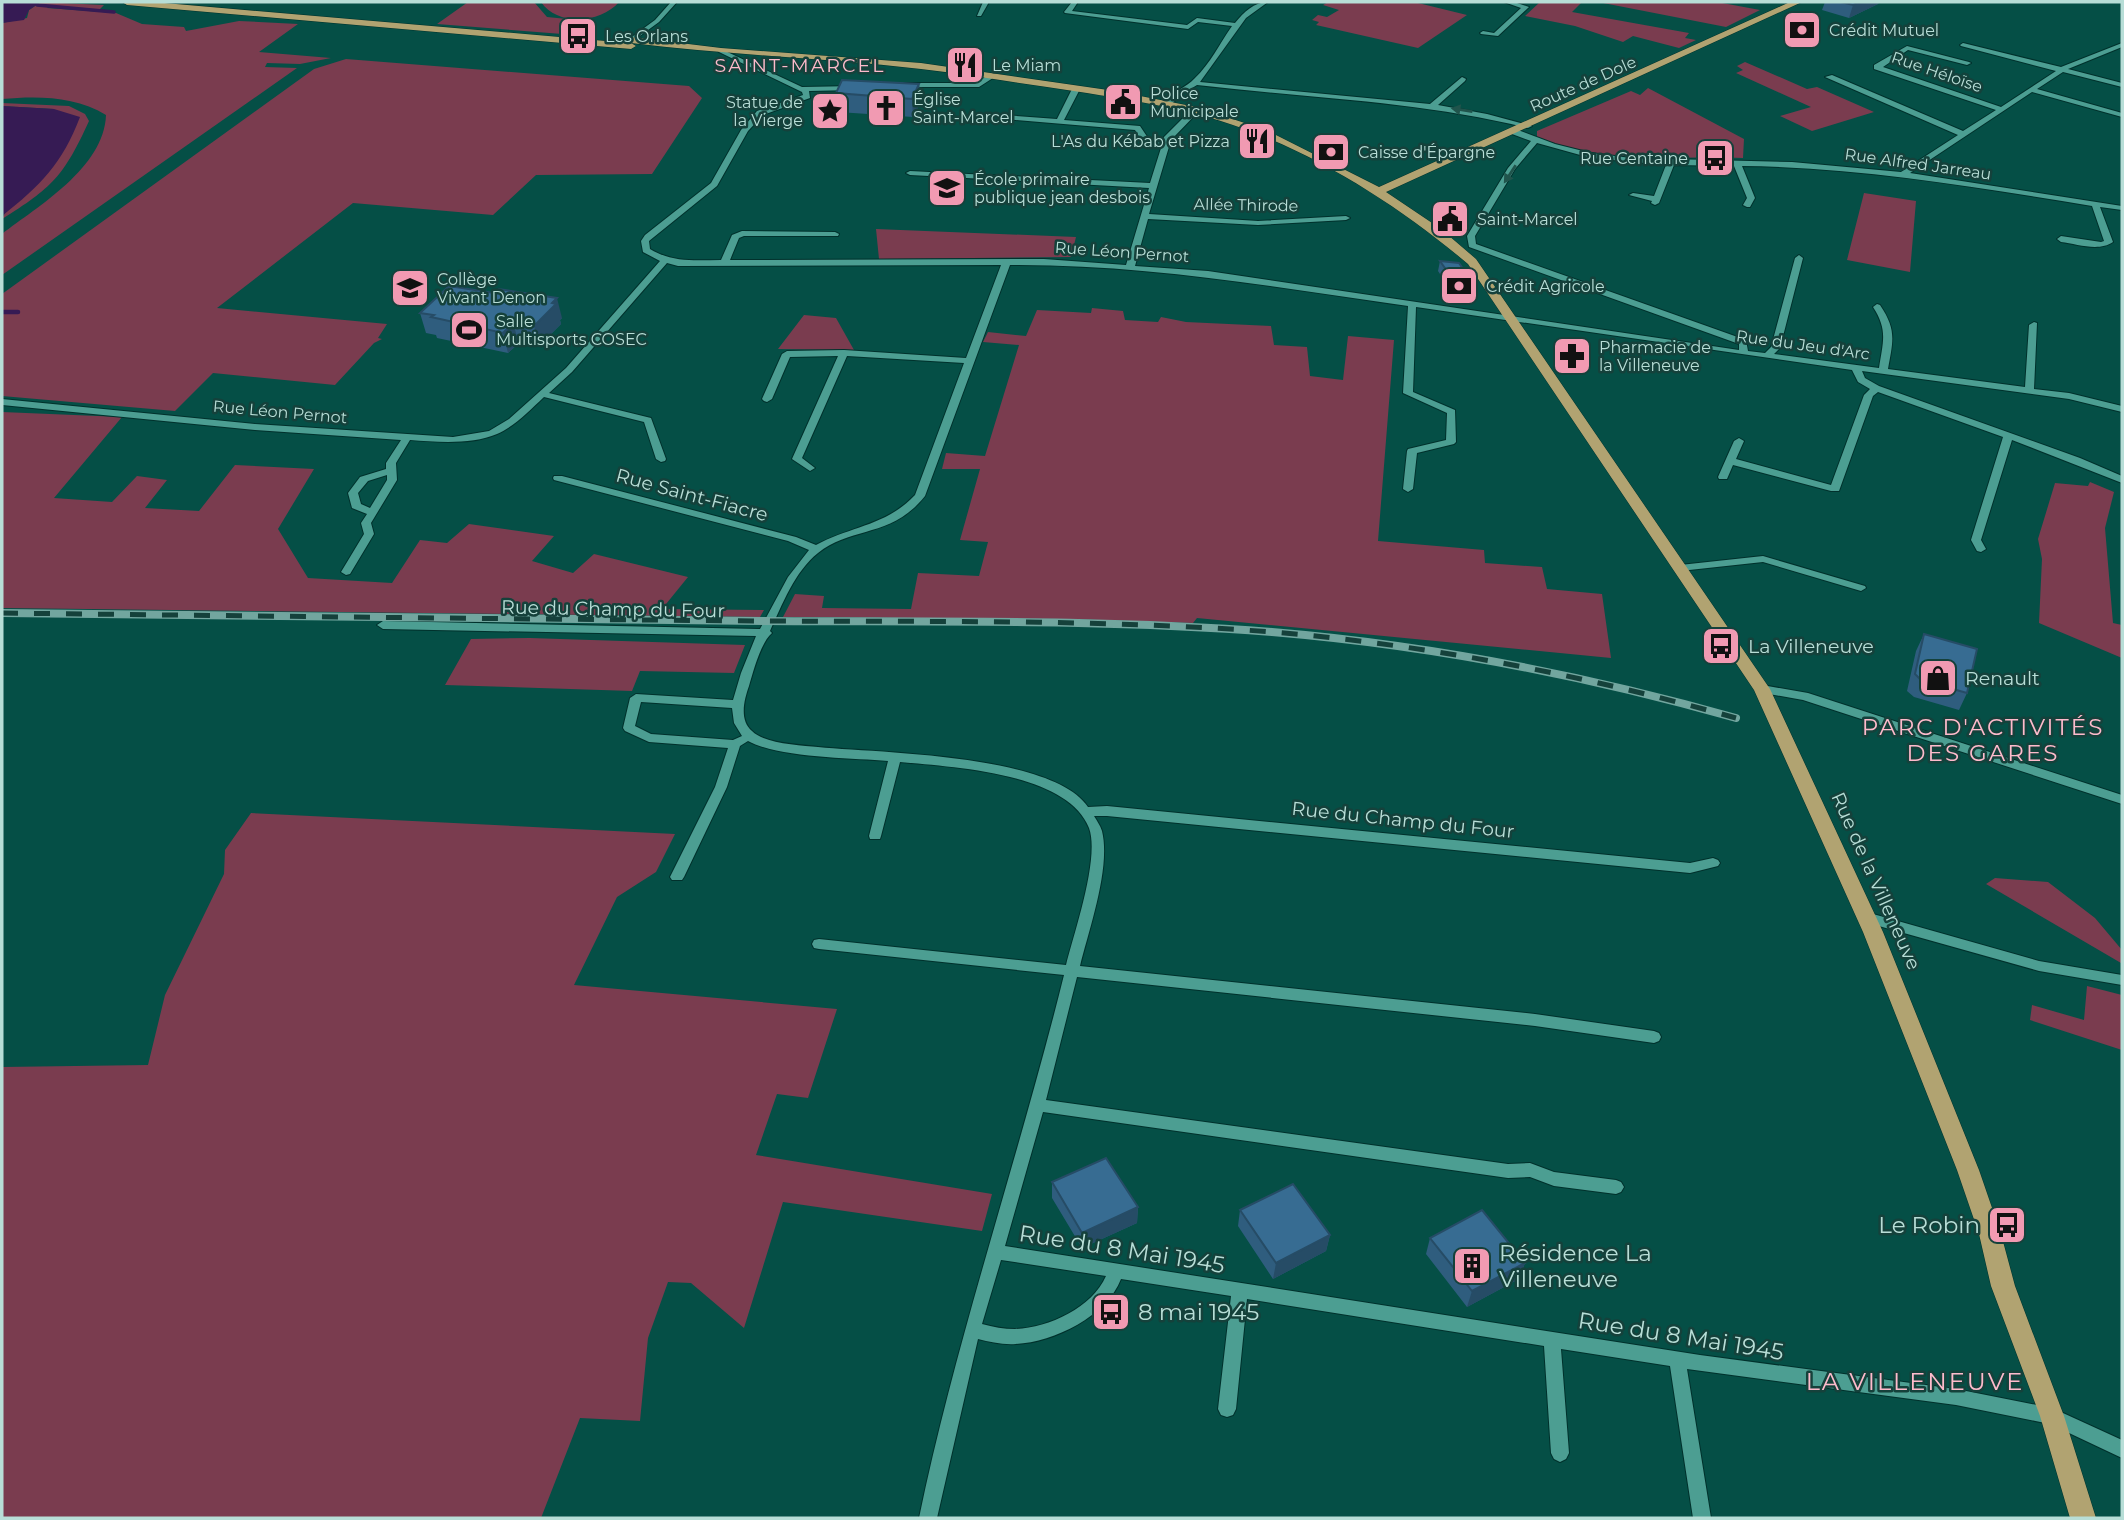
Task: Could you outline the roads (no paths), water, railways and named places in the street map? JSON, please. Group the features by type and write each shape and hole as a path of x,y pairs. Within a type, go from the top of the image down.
{"main road":[{"path":"127,2 309,20 921,66 1168,103 1262,132 1341,170 1398,175 1433,167"},
{"name":"Route de Dole","path":"1379,191 1515,132 1797,2"},
{"name":"Rue de la Villeneuve","path":"1341,170 1379,191 1465,255 1513,319 1762,689 1866,917 1968,1170 2022,1342 2052,1416 2083,1518"}],"street":[{"path":"629,43 657,21 674,2"},
{"path":"979,15 986,2"},
{"path":"1074,2 1068,12 1188,27 1197,20 1238,25"},
{"path":"1168,103 1173,96 1194,83 1238,25 1265,2"},
{"path":"1483,33 1496,35 1526,7 1507,2"},
{"path":"1903,174 2063,69 2122,44"},
{"path":"1963,46 2122,85"},
{"name":"Rue Héloïse","path":"1967,63 1907,48 1877,67 2000,109"},
{"path":"662,259 646,250 645,241 714,184 754,119 770,108 807,96 805,91 721,51"},
{"path":"894,85 979,85 992,76"},
{"path":"1829,76 1963,134"},
{"path":"1432,106 1462,79"},
{"path":"1194,83 1432,106 1492,116 1528,126"},
{"path":"798,89 868,87"},
{"path":"1059,122 1076,89"},
{"path":"2032,90 2122,115"},
{"path":"1130,267 1167,139 1196,110"},
{"path":"1004,117 1137,128 1147,144 1165,146"},
{"name":"Rue Alfred Jarreau","path":"1515,132 1592,156 1809,165 1903,174 2122,208"},
{"path":"1535,140 1512,168 1471,236 1472,245 1742,342 1744,354"},
{"path":"1633,195 1656,201 1672,161"},
{"path":"1737,163 1751,198 1747,205"},
{"path":"910,173 1154,186"},
{"path":"2061,239 2102,245 2109,242 2095,204"},
{"name":"Allée Thirode","path":"1146,216 1258,223 1346,218"},
{"path":"725,262 739,234 835,234"},
{"path":"1767,356 1774,348 1799,258"},
{"name":"Rue Léon Pernot","path":"2,402 256,427 408,438 453,440 492,433 512,421 569,370 662,259 1130,267 1208,274 1513,319"},
{"path":"928,1518 973,1330 998,1252 1072,971 1095,856 1096,830 1088,812 1079,801 1054,785 1010,771 895,757 779,748 749,737 741,726 738,704 782,593 800,562 815,549 893,522 910,510 920,496 1006,263"},
{"path":"1408,489 1412,451 1451,442 1452,412 1408,393 1412,306"},
{"name":"Rue du Jeu d'Arc","path":"1877,307 1888,321 1890,331 1883,371"},
{"name":"Rue du Jeu d'Arc","path":"1513,319 1744,354 2070,396 2122,409"},
{"path":"2029,391 2034,325"},
{"path":"767,398 787,354 844,353 969,361"},
{"path":"810,468 797,459 844,353"},
{"path":"1856,368 1861,380 1876,388 2009,435 2122,480"},
{"path":"1730,461 1835,489 1869,395 1876,388"},
{"path":"542,394 648,420 661,458"},
{"path":"1981,549 1976,540 2009,435"},
{"path":"346,572 369,534 366,523 393,480 391,463 408,438"},
{"path":"1723,477 1739,441"},
{"path":"372,512 356,506 354,493 364,479 390,471"},
{"name":"Rue Saint-Fiacre","path":"558,478 792,539 815,549"},
{"path":"1680,568 1763,559 1861,588"},
{"name":"Rue du Champ du Four","path":"383,625 766,633"},
{"path":"1762,689 1804,696 2122,800"},
{"path":"738,704 636,698 629,728 649,738 735,744 749,737"},
{"path":"677,877 721,787 735,744"},
{"path":"875,836 895,757"},
{"name":"Rue du Champ du Four","path":"1088,812 1107,811 1690,868 1713,863"},
{"path":"1866,917 2039,966 2122,980"},
{"path":"819,944 1535,1020 1654,1037"},
{"path":"1037,1105 1508,1171 1530,1170 1554,1179 1616,1187"},
{"name":"Rue du 8 Mai 1945","path":"998,1252 1677,1359 1956,1397 2052,1416 2122,1450"},
{"path":"973,1330 1021,1336 1071,1319 1097,1303 1108,1291 1116,1270"},
{"name":"Rue du 8 Mai 1945","path":"1227,1409 1240,1290"},
{"name":"Rue du 8 Mai 1945","path":"1552,1339 1560,1453"},
{"path":"1677,1359 1702,1518"}],"waterway":[{"path":"37,5 114,12"},
{"path":"2,312 18,312"}],"railway":[{"path":"2,613 1018,622 1209,628 1331,638 1448,654 1564,675 1736,718"}],"place":[{"name":"Crédit Mutuel","path":"1802,30"},
{"name":"Les Orlans","path":"578,36"},
{"name":"Le Miam","path":"965,65"},
{"name":"Police Municipale","path":"1123,102"},
{"name":"Église Saint-Marcel","path":"886,108"},
{"name":"Statue de la Vierge","path":"830,111"},
{"name":"L'As du Kébab et Pizza","path":"1257,141"},
{"name":"Caisse d'Épargne","path":"1331,152"},
{"name":"Rue Centaine","path":"1715,158"},
{"name":"École primaire publique jean desbois","path":"947,188"},
{"name":"Saint-Marcel","path":"1450,219"},
{"name":"Crédit Agricole","path":"1459,286"},
{"name":"Collège Vivant Denon","path":"410,288"},
{"name":"Salle Multisports COSEC","path":"469,330"},
{"name":"Pharmacie de la Villeneuve","path":"1572,356"},
{"name":"La Villeneuve","path":"1721,646"},
{"name":"Renault","path":"1938,678"},
{"name":"Le Robin","path":"2007,1225"},
{"name":"Résidence La Villeneuve","path":"1472,1266"},
{"name":"8 mai 1945","path":"1111,1312"}],"district":[{"name":"SAINT-MARCEL","path":"800,65"},
{"name":"PARC D'ACTIVITÉS DES GARES","path":"1983,740"},
{"name":"LA VILLENEUVE","path":"1915,1381"}]}
